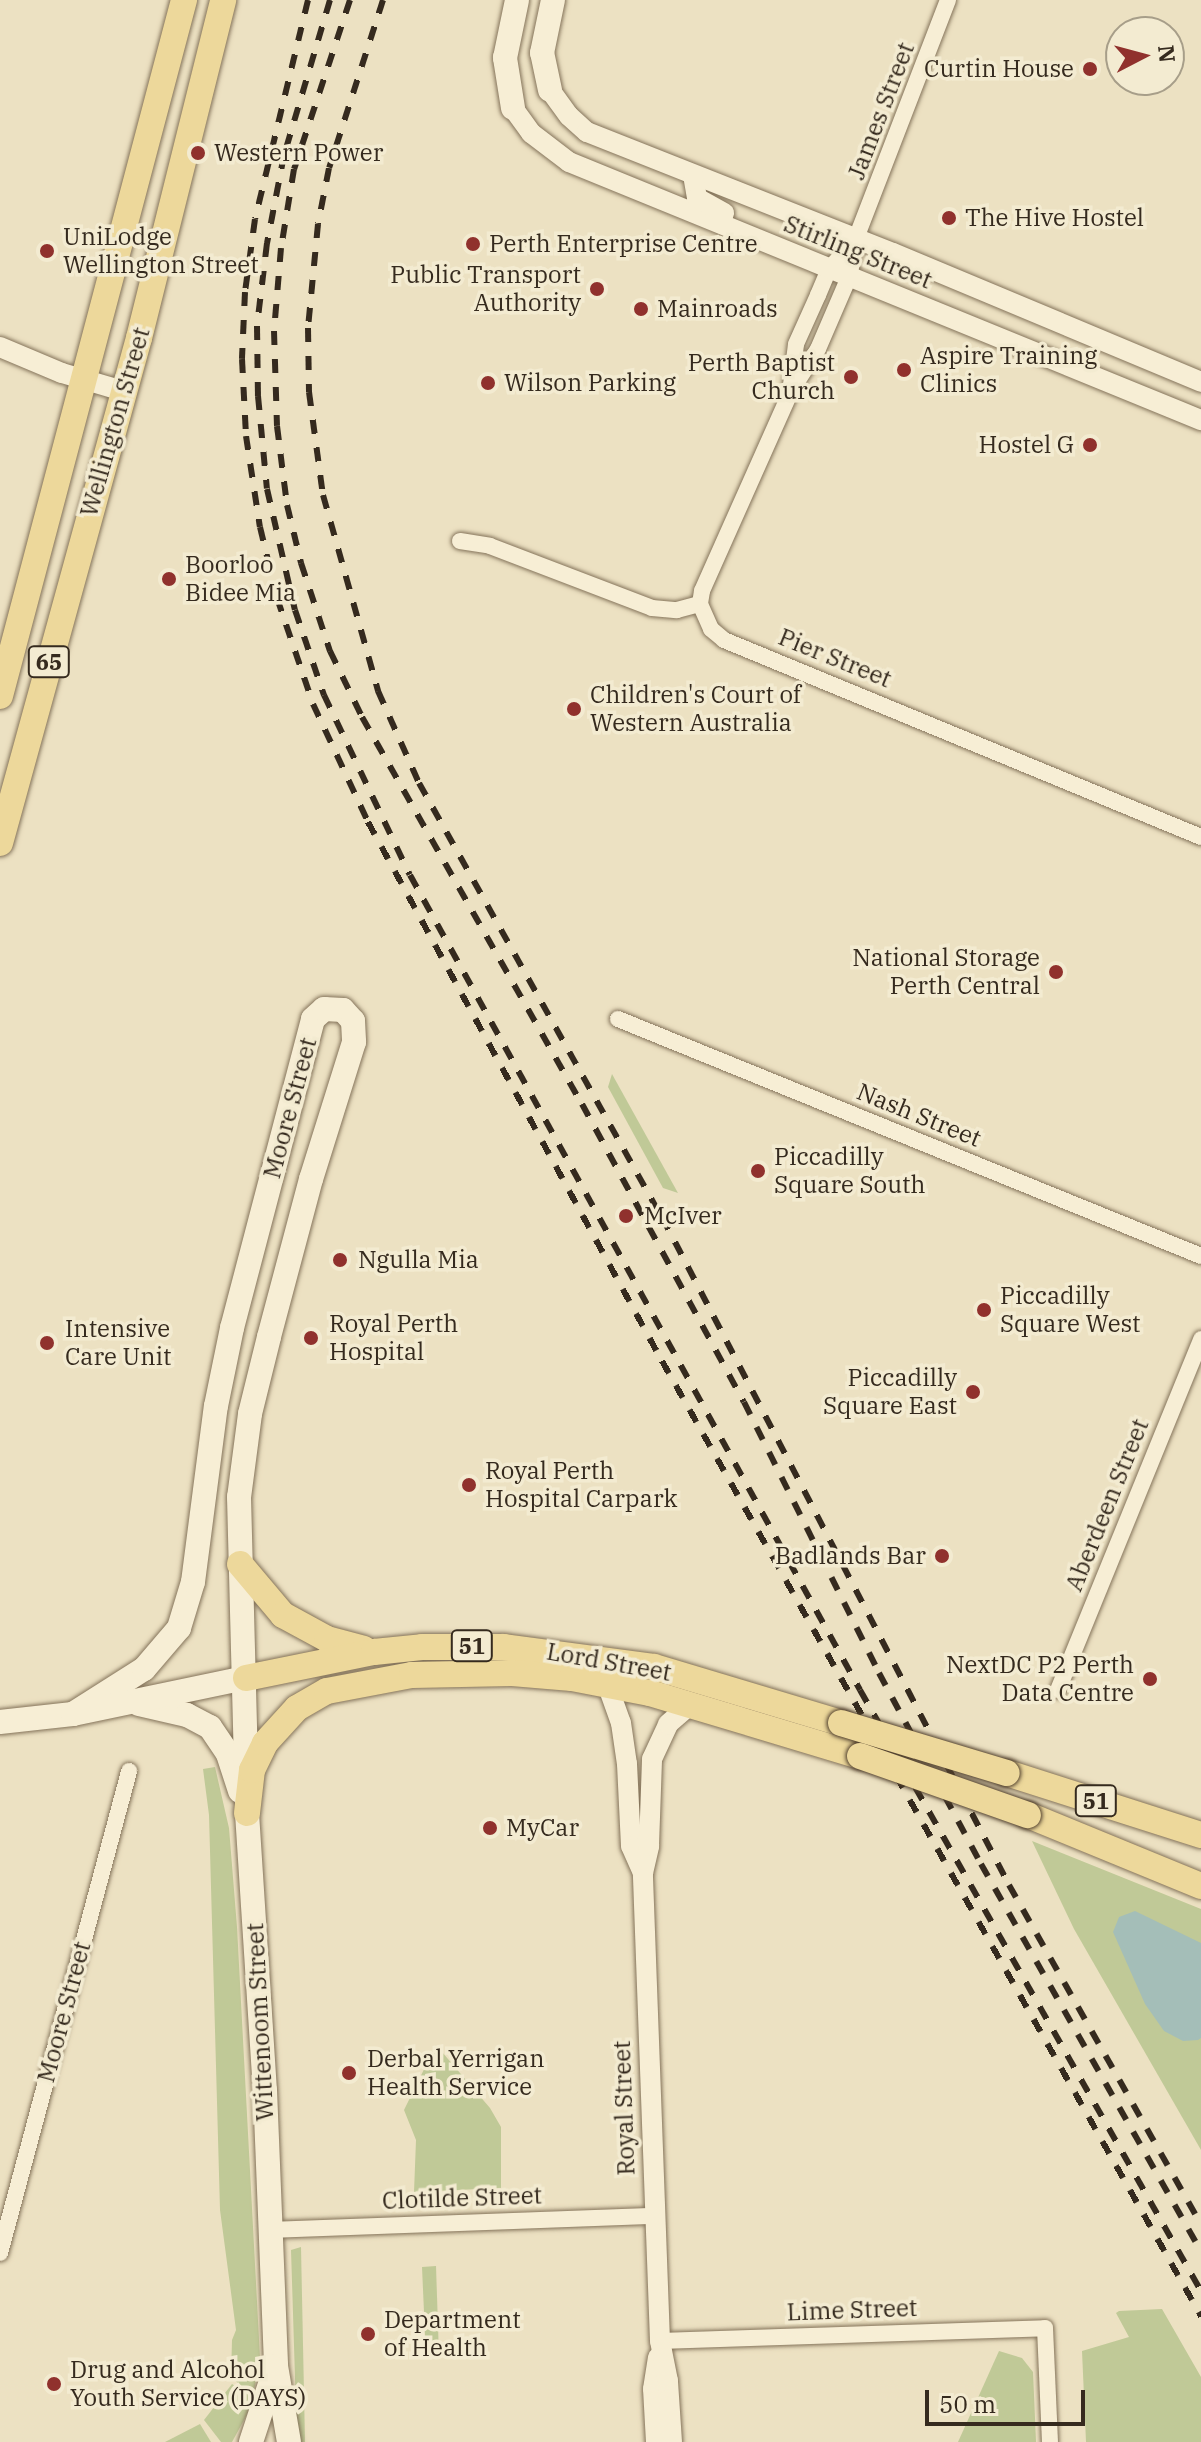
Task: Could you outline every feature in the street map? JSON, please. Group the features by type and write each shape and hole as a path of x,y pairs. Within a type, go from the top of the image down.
{"main road":[{"name":"Wellington Street","path":"0,696 86,381 184,0"},
{"name":"Wellington Street","path":"0,843 123,391 223,0"},
{"path":"513,108 505,58 517,0"},
{"path":"550,90 542,53 553,0"},
{"name":"Moore Street","path":"73,1714 144,1669 179,1628 193,1582 216,1406 232,1328 313,1019 324,1009 336,1007 353,1021 354,1042 311,1179 250,1414 239,1497 246,1678"},
{"path":"240,1564 263,1596 293,1622 327,1639 374,1652"},
{"name":"Lord Street","path":"0,1722 73,1714 374,1652 463,1645 584,1655 654,1667 1201,1835"},
{"name":"Lord Street","path":"247,1813 252,1770 265,1743 297,1708 327,1691 383,1678 445,1673 512,1673 607,1684 690,1705 860,1756 1028,1815 1201,1886"},
{"name":"Wittenoom Street","path":"246,1678 247,1813 276,2366 289,2442"},
{"path":"131,1702 187,1715 210,1727 228,1754 247,1813"},
{"name":"Wittenoom Street","path":"251,2442 276,2366"}],"street":[{"name":"James Street","path":"700,604 702,591 791,391 818,349 849,277 856,239 948,0"},
{"name":"Stirling Street","path":"550,90 569,116 587,132 1201,382"},
{"name":"Stirling Street","path":"513,108 531,133 569,162 1201,420"},
{"path":"693,175 697,198 738,220 750,237"},
{"name":"James Street","path":"791,391 796,344 829,269 856,239"},
{"path":"0,347 86,381 123,391"},
{"path":"460,541 490,546 652,608 677,610 700,604"},
{"name":"Pier Street","path":"700,604 711,629 724,640 1201,837"},
{"name":"Nash Street","path":"618,1019 1201,1256"},
{"name":"Aberdeen Street","path":"1058,1690 1201,1339"},
{"name":"Royal Street","path":"607,1684 621,1723 627,1764 631,1846 643,1873"},
{"name":"Royal Street","path":"672,2442 668,2381 660,2341 643,1873 649,1846 652,1759 668,1724 690,1705"},
{"name":"Moore Street","path":"0,2253 129,1771"},
{"name":"Clotilde Street","path":"270,2230 655,2216"},
{"name":"Lime Street","path":"660,2341 1045,2328 1050,2442"},
{"name":"Royal Street","path":"656,2442 653,2389 660,2341"}],"green space":[{"path":"612,1074 678,1193 663,1188 608,1087"},
{"path":"215,1767 229,1828 237,1927 260,2358 253,2396 231,2377 232,2340 236,2330 220,2210 209,1815 203,1769"},
{"path":"1032,1841 1201,1909 1201,2150 1074,1929"},
{"path":"436,2045 490,2108 501,2127 501,2188 414,2192 416,2140 404,2110"},
{"path":"301,2247 305,2442 297,2442 291,2250"},
{"path":"436,2266 439,2356 426,2357 422,2267"},
{"path":"1162,2309 1201,2377 1201,2442 1086,2442 1082,2351 1129,2337 1116,2313 1119,2311"},
{"path":"999,2351 1022,2358 1033,2372 1036,2442 958,2442"},
{"path":"232,2384 252,2397 249,2411 232,2442 221,2442 204,2420"},
{"path":"200,2424 211,2442 165,2442"}],"water":[{"path":"1135,1911 1201,1943 1201,2038 1198,2040 1183,2041 1164,2031 1145,2004 1113,1932 1119,1917"}],"railway":[{"path":"308,0 255,219 245,292 242,359 246,436 260,527 277,598 313,704 368,822 662,1361 1201,2316"},
{"path":"330,0 284,155 267,243 257,326 258,396 267,489 295,610 324,695 410,875 860,1690 1201,2291"},
{"path":"350,0 294,169 281,248 274,331 277,426 287,505 301,563 330,651 362,717 582,1104 744,1402 879,1673 981,1864 1201,2251"},
{"path":"383,0 329,168 318,224 308,328 309,392 323,495 378,691 419,783 662,1217 1009,1885 1201,2225"}],"place":[{"name":"Curtin House","path":"1090,69"},
{"name":"Western Power","path":"198,153"},
{"name":"The Hive Hostel","path":"949,218"},
{"name":"Perth Enterprise Centre","path":"473,244"},
{"name":"UniLodge Wellington Street","path":"47,251"},
{"name":"Public Transport Authority","path":"597,289"},
{"name":"Mainroads","path":"641,309"},
{"name":"Aspire Training Clinics","path":"904,370"},
{"name":"Perth Baptist Church","path":"851,377"},
{"name":"Wilson Parking","path":"488,383"},
{"name":"Hostel G","path":"1090,445"},
{"name":"Boorloo Bidee Mia","path":"169,579"},
{"name":"Children's Court of Western Australia","path":"574,709"},
{"name":"National Storage Perth Central","path":"1056,972"},
{"name":"Piccadilly Square South","path":"758,1171"},
{"name":"McIver","path":"626,1216"},
{"name":"Ngulla Mia","path":"340,1260"},
{"name":"Piccadilly Square West","path":"984,1310"},
{"name":"Royal Perth Hospital","path":"311,1338"},
{"name":"Intensive Care Unit","path":"47,1343"},
{"name":"Piccadilly Square East","path":"973,1392"},
{"name":"Royal Perth Hospital Carpark","path":"469,1485"},
{"name":"Badlands Bar","path":"942,1556"},
{"name":"NextDC P2 Perth Data Centre","path":"1150,1679"},
{"name":"MyCar","path":"490,1828"},
{"name":"Derbal Yerrigan Health Service","path":"349,2073"},
{"name":"Department of Health","path":"368,2334"},
{"name":"Drug and Alcohol Youth Service (DAYS)","path":"54,2384"}]}
